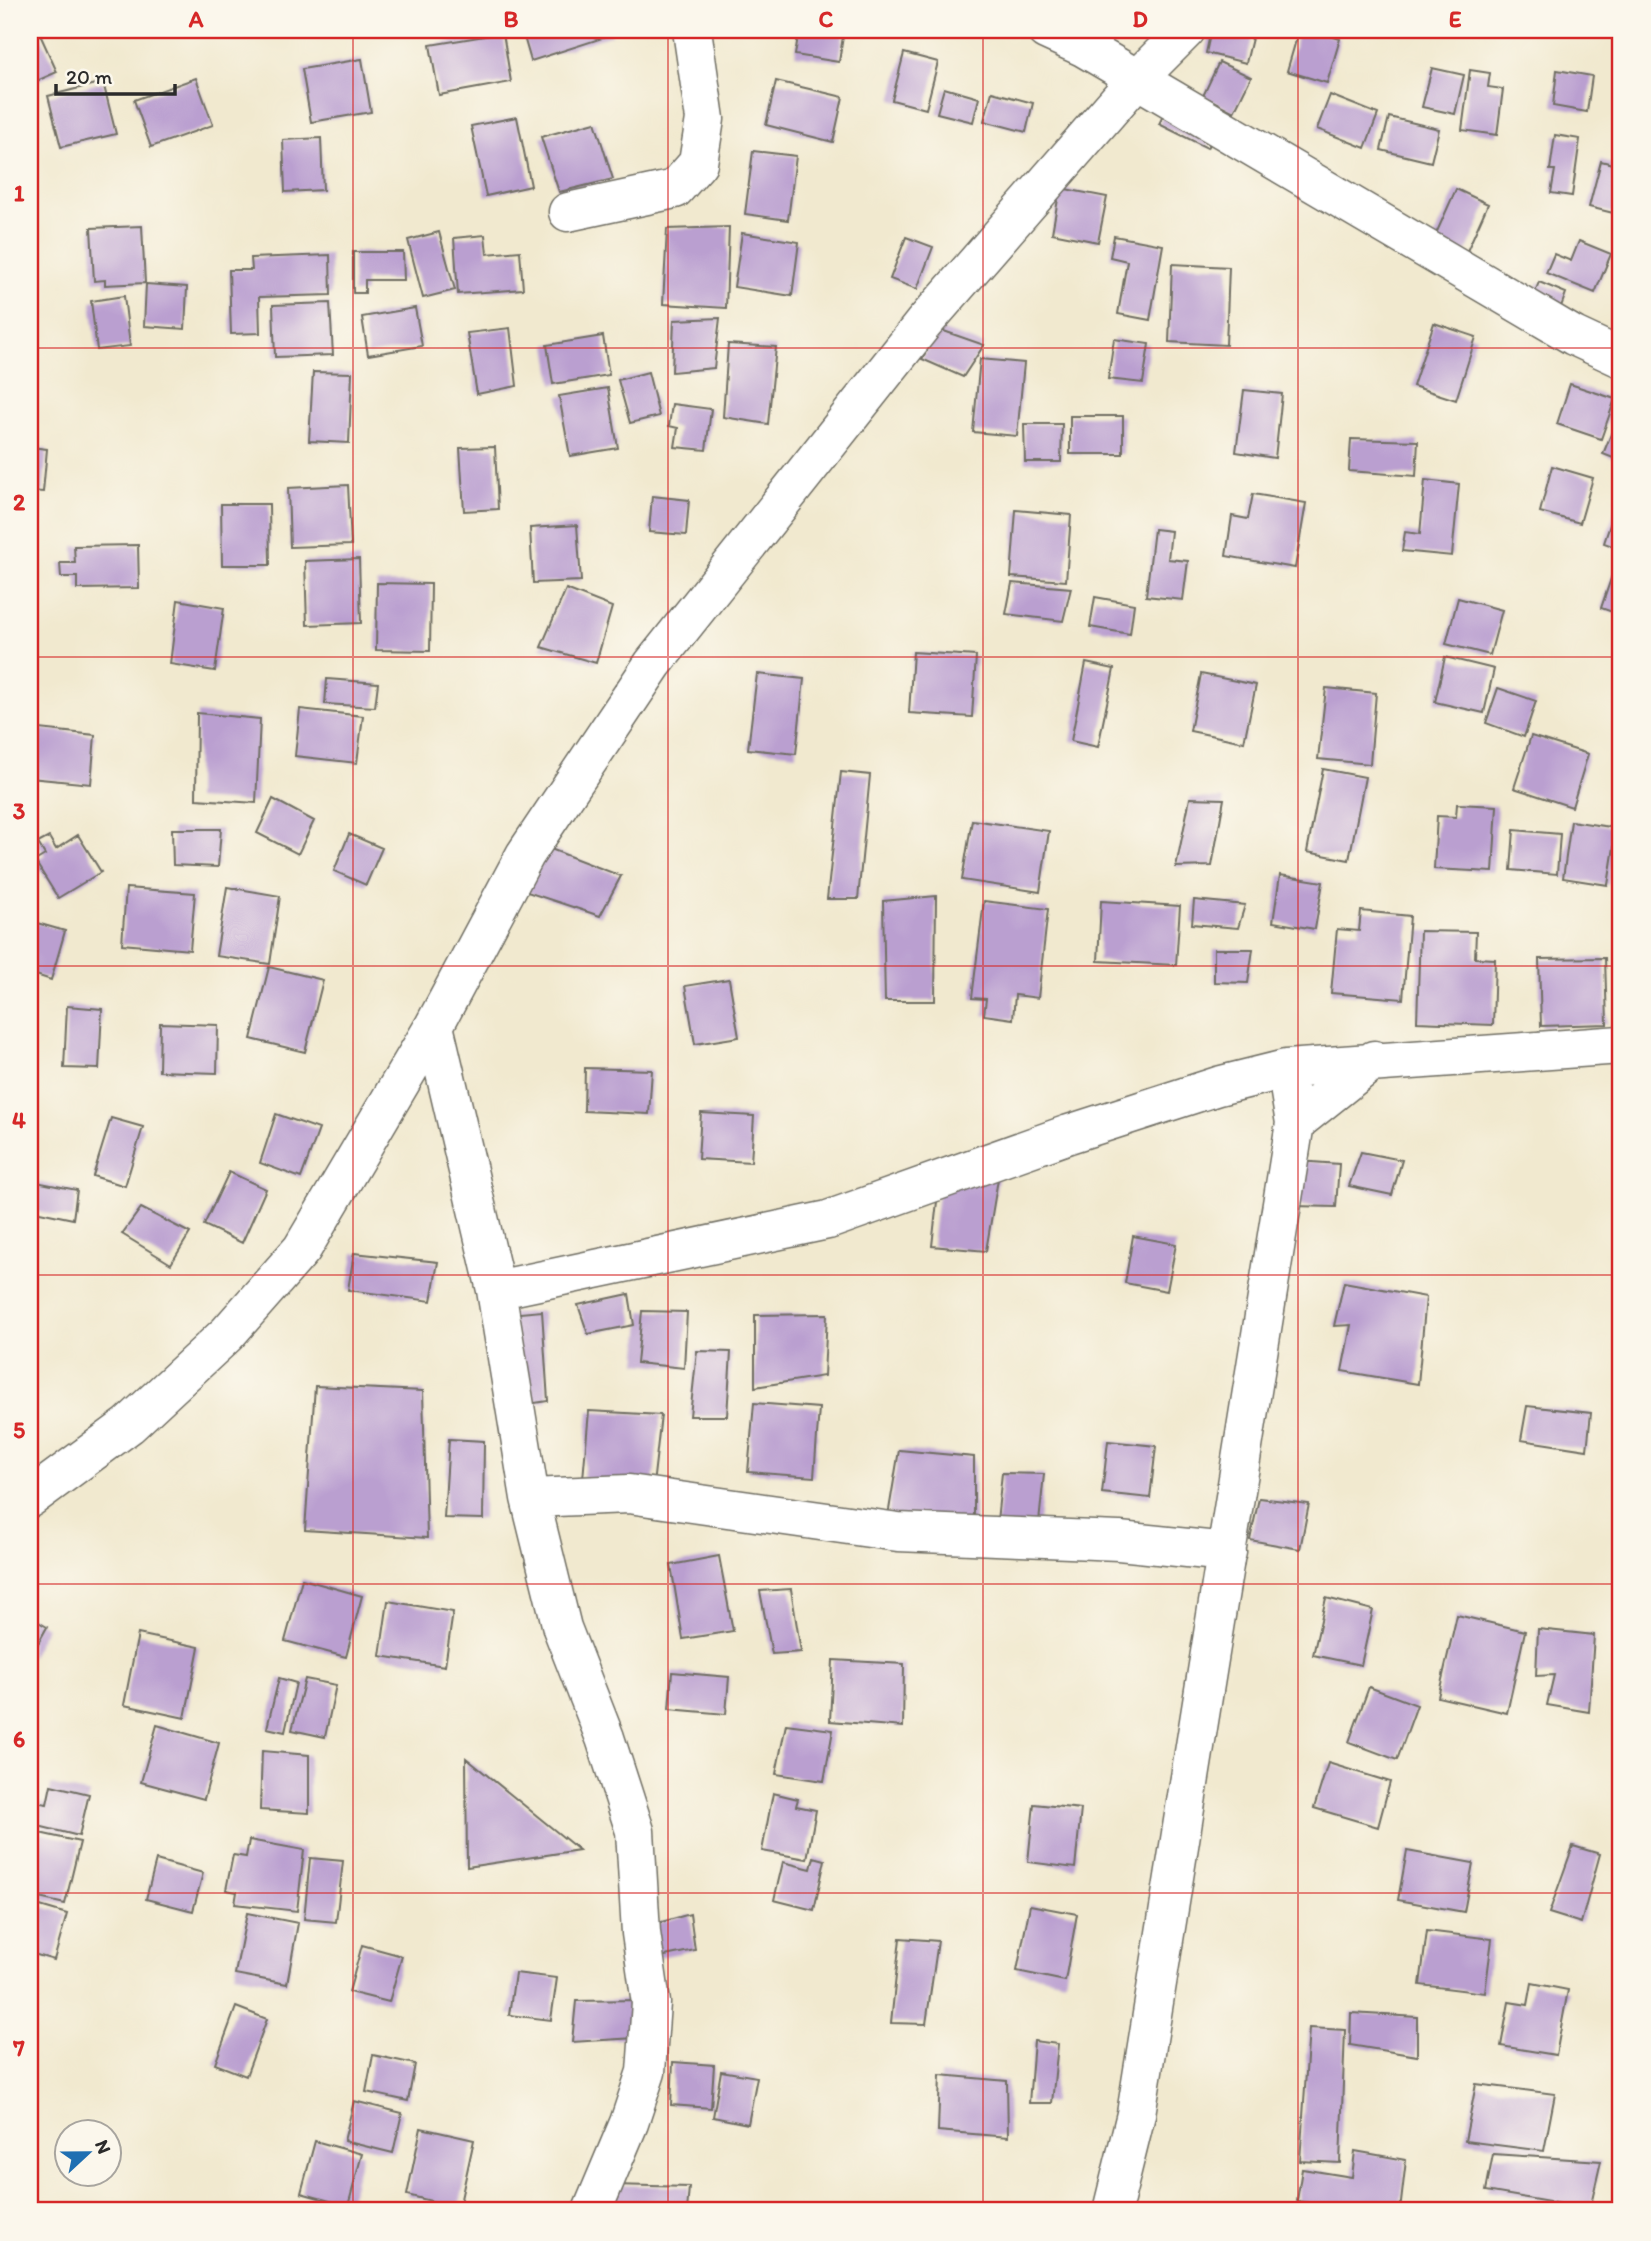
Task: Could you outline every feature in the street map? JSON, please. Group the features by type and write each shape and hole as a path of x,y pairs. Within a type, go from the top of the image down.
{"street":[{"path":"568,212 675,190 698,163 705,119 692,30"},
{"path":"1046,30 1083,47 1574,336 1621,358"},
{"path":"30,1498 130,1425 227,1334 302,1249 434,1026 526,855 653,664 923,324 1136,80 1185,30"},
{"path":"434,1026 496,1290 530,1498 562,1628 605,1738 635,1831 641,1933 651,2003 646,2071 629,2123 592,2211"},
{"path":"496,1290 828,1220 1069,1134 1218,1086 1286,1069 1374,1060 1621,1045"},
{"path":"1295,1122 1374,1060"},
{"path":"1112,2211 1136,2114 1295,1122 1286,1069"},
{"path":"530,1498 629,1494 898,1532 1119,1541 1227,1552"}],"building":[{"path":"30,30 38,30 57,72 30,84"},
{"path":"522,30 610,30 612,35 531,61"},
{"path":"799,30 844,30 839,62 795,55"},
{"path":"1211,30 1254,30 1246,63 1206,53"},
{"path":"1299,30 1310,30 1340,39 1327,83 1287,71"},
{"path":"503,33 511,82 439,95 430,45"},
{"path":"904,53 938,62 926,109 892,100"},
{"path":"362,59 371,112 311,122 302,69"},
{"path":"1219,62 1251,77 1234,112 1203,96"},
{"path":"1432,68 1464,75 1455,114 1422,107"},
{"path":"1470,70 1490,73 1488,87 1503,89 1497,135 1462,130"},
{"path":"1557,70 1592,76 1587,112 1553,106"},
{"path":"196,78 213,125 151,147 134,100"},
{"path":"776,81 843,97 833,142 766,125"},
{"path":"103,82 116,134 61,147 48,96"},
{"path":"944,88 979,98 973,122 937,113"},
{"path":"1176,89 1224,114 1207,148 1159,124"},
{"path":"992,92 1033,103 1026,132 984,121"},
{"path":"1330,95 1378,114 1365,148 1317,129"},
{"path":"517,117 531,186 486,196 471,126"},
{"path":"1389,117 1439,129 1431,162 1381,150"},
{"path":"595,122 613,179 559,192 541,137"},
{"path":"1555,135 1580,139 1572,196 1551,193 1555,170 1550,170"},
{"path":"321,138 323,190 285,192 283,140"},
{"path":"753,151 796,156 788,220 745,214"},
{"path":"1601,161 1621,166 1621,215 1589,207"},
{"path":"1060,188 1107,197 1098,242 1052,233"},
{"path":"1456,189 1488,204 1463,260 1431,245"},
{"path":"142,226 145,283 105,285 105,280 94,281 91,228"},
{"path":"729,227 726,308 663,304 667,229"},
{"path":"439,232 455,290 423,298 408,240"},
{"path":"742,233 799,242 792,296 734,287"},
{"path":"485,235 487,254 520,251 523,289 458,294 454,238"},
{"path":"1114,236 1163,245 1150,320 1118,314 1127,261 1110,257"},
{"path":"906,237 933,247 917,289 890,279"},
{"path":"1579,241 1611,254 1595,293 1546,273 1554,254 1571,261"},
{"path":"353,252 403,252 404,280 365,280 365,293 353,293"},
{"path":"330,255 331,295 259,297 260,333 231,334 229,270 252,270 251,258"},
{"path":"1172,264 1229,267 1226,345 1169,342"},
{"path":"1539,282 1566,293 1552,331 1524,320"},
{"path":"146,284 187,287 185,329 144,326"},
{"path":"124,296 130,346 97,350 91,301"},
{"path":"330,303 333,355 275,357 273,305"},
{"path":"415,308 422,346 368,355 362,317"},
{"path":"720,318 714,368 672,372 674,320"},
{"path":"1434,323 1476,337 1456,400 1413,386"},
{"path":"510,328 517,386 477,394 467,333"},
{"path":"938,329 984,345 963,377 922,359"},
{"path":"603,336 609,375 553,384 547,345"},
{"path":"1114,339 1149,344 1143,383 1108,379"},
{"path":"728,344 776,347 768,424 723,417"},
{"path":"980,359 1024,363 1017,436 973,432"},
{"path":"313,372 352,373 349,443 309,441"},
{"path":"648,372 659,416 630,423 618,380"},
{"path":"1570,384 1615,399 1601,439 1557,424"},
{"path":"608,388 618,448 570,456 559,396"},
{"path":"1244,390 1282,394 1275,458 1236,452"},
{"path":"672,404 711,409 706,450 675,447 678,428 669,426"},
{"path":"1621,410 1621,461 1603,454"},
{"path":"1070,416 1123,416 1123,454 1070,454"},
{"path":"1024,424 1062,424 1061,462 1025,462"},
{"path":"1351,439 1418,441 1416,476 1349,471"},
{"path":"30,447 47,449 43,492 30,491"},
{"path":"495,447 498,509 464,511 460,448"},
{"path":"1552,466 1593,478 1580,523 1540,512"},
{"path":"1425,480 1459,484 1452,556 1402,551 1405,532 1420,534"},
{"path":"348,485 351,545 290,547 288,488"},
{"path":"1621,492 1621,549 1604,543"},
{"path":"1253,494 1306,503 1295,568 1226,556 1232,516 1248,519"},
{"path":"652,496 689,500 686,535 649,532"},
{"path":"221,504 269,504 270,565 222,565"},
{"path":"1016,510 1071,515 1066,581 1011,577"},
{"path":"577,525 581,581 533,583 530,528"},
{"path":"1154,529 1171,531 1168,559 1188,561 1183,600 1146,596"},
{"path":"138,545 139,588 77,589 77,577 61,577 60,563 75,563 74,546"},
{"path":"359,559 361,623 307,625 305,561"},
{"path":"1615,567 1621,569 1621,615 1601,608"},
{"path":"377,583 431,584 430,651 376,650"},
{"path":"1012,583 1071,588 1063,621 1006,614"},
{"path":"566,589 612,607 596,663 541,647"},
{"path":"1095,597 1134,604 1130,634 1090,627"},
{"path":"1458,598 1502,610 1490,655 1446,644"},
{"path":"178,600 224,608 215,671 170,664"},
{"path":"913,652 976,656 972,717 909,713"},
{"path":"1445,657 1494,669 1484,713 1435,702"},
{"path":"1086,663 1114,669 1098,747 1071,741"},
{"path":"757,674 804,679 796,754 748,749"},
{"path":"1201,674 1256,685 1244,742 1190,731"},
{"path":"327,679 378,683 375,707 325,704"},
{"path":"1326,688 1376,693 1370,764 1318,759"},
{"path":"1498,688 1536,701 1524,737 1486,723"},
{"path":"300,709 363,716 357,763 295,756"},
{"path":"197,713 260,719 256,803 196,799"},
{"path":"30,728 95,735 91,784 30,778"},
{"path":"1531,736 1588,754 1572,807 1514,788"},
{"path":"1323,769 1365,777 1349,860 1307,852"},
{"path":"841,772 870,775 858,899 827,899"},
{"path":"1190,798 1224,799 1212,866 1176,867"},
{"path":"273,799 314,821 298,854 257,833"},
{"path":"1457,804 1497,806 1493,872 1434,869 1437,816 1456,817"},
{"path":"972,820 1049,831 1040,892 962,880"},
{"path":"1571,821 1617,828 1608,885 1563,878"},
{"path":"172,829 221,829 218,867 173,865"},
{"path":"1514,830 1560,834 1557,874 1511,870"},
{"path":"349,834 382,848 366,885 334,871"},
{"path":"78,835 101,872 58,898 35,861 45,855 38,843 49,837 56,849"},
{"path":"548,848 621,876 600,916 527,892"},
{"path":"1280,875 1323,882 1315,929 1273,922"},
{"path":"227,887 280,896 270,964 216,956"},
{"path":"126,888 195,893 190,950 122,944"},
{"path":"936,896 935,1001 885,1001 883,901"},
{"path":"1194,900 1245,905 1238,928 1192,924"},
{"path":"984,901 1048,909 1038,998 1015,995 1013,1019 984,1015 986,999 972,998"},
{"path":"1101,901 1180,906 1176,965 1098,961"},
{"path":"1361,911 1410,916 1403,999 1331,993 1337,929 1359,931"},
{"path":"30,921 65,931 51,980 30,973"},
{"path":"1420,931 1476,932 1475,958 1495,959 1493,1025 1417,1022"},
{"path":"1214,949 1253,949 1248,983 1214,982"},
{"path":"1605,958 1607,1024 1541,1026 1539,959"},
{"path":"269,967 323,980 305,1052 251,1039"},
{"path":"729,979 739,1037 695,1044 685,986"},
{"path":"67,1006 102,1009 99,1069 64,1068"},
{"path":"160,1023 218,1025 217,1073 159,1071"},
{"path":"585,1068 652,1070 649,1114 584,1111"},
{"path":"30,1111 37,1113 31,1140 30,1140"},
{"path":"701,1113 754,1116 751,1162 698,1159"},
{"path":"276,1114 319,1129 301,1178 260,1163"},
{"path":"111,1118 143,1127 125,1186 93,1176"},
{"path":"1361,1152 1402,1160 1392,1195 1349,1186"},
{"path":"1298,1161 1339,1164 1336,1207 1294,1206"},
{"path":"941,1166 998,1179 986,1251 932,1246"},
{"path":"229,1172 266,1189 242,1243 204,1225"},
{"path":"31,1181 77,1190 73,1219 30,1210"},
{"path":"141,1208 190,1233 171,1264 122,1234"},
{"path":"1133,1236 1176,1244 1167,1291 1125,1283"},
{"path":"354,1253 438,1262 431,1301 348,1290"},
{"path":"1344,1282 1426,1297 1418,1384 1342,1371 1351,1325 1334,1326"},
{"path":"629,1294 634,1325 588,1334 578,1305"},
{"path":"542,1311 548,1401 508,1407 496,1315"},
{"path":"642,1311 687,1312 684,1368 637,1363"},
{"path":"827,1314 824,1376 755,1387 755,1315"},
{"path":"697,1351 731,1352 727,1416 690,1416"},
{"path":"315,1386 423,1391 427,1538 305,1530"},
{"path":"754,1403 819,1408 814,1477 748,1472"},
{"path":"1527,1406 1591,1413 1587,1450 1521,1440"},
{"path":"589,1411 661,1415 653,1485 583,1479"},
{"path":"449,1439 484,1441 483,1519 444,1518"},
{"path":"1108,1441 1156,1446 1150,1498 1102,1493"},
{"path":"899,1450 974,1457 974,1522 888,1516"},
{"path":"1002,1473 1044,1474 1038,1532 996,1531"},
{"path":"1259,1498 1309,1504 1300,1549 1250,1540"},
{"path":"719,1556 733,1631 683,1639 671,1565"},
{"path":"302,1579 362,1596 346,1657 285,1641"},
{"path":"791,1589 801,1652 772,1654 760,1591"},
{"path":"1326,1598 1373,1610 1361,1665 1313,1655"},
{"path":"388,1601 453,1612 445,1666 380,1656"},
{"path":"1457,1615 1525,1631 1507,1713 1438,1697"},
{"path":"30,1617 47,1627 30,1658"},
{"path":"1538,1629 1594,1635 1589,1712 1547,1705 1554,1675 1536,1676"},
{"path":"138,1634 199,1647 185,1718 124,1705"},
{"path":"833,1660 904,1664 903,1727 830,1721"},
{"path":"672,1672 729,1677 726,1714 669,1709"},
{"path":"279,1678 296,1683 285,1732 267,1728"},
{"path":"305,1679 336,1685 325,1737 292,1730"},
{"path":"1369,1687 1417,1705 1397,1760 1349,1742"},
{"path":"786,1724 833,1730 824,1781 776,1774"},
{"path":"157,1725 219,1743 204,1799 141,1782"},
{"path":"262,1751 309,1755 309,1813 260,1810"},
{"path":"466,1758 579,1850 467,1867"},
{"path":"1328,1763 1390,1782 1378,1827 1314,1808"},
{"path":"51,1785 89,1794 79,1836 30,1824 30,1801 47,1804"},
{"path":"773,1793 798,1799 796,1806 816,1810 807,1859 762,1851"},
{"path":"1034,1804 1081,1809 1075,1868 1028,1862"},
{"path":"35,1832 80,1842 65,1904 30,1896 30,1856"},
{"path":"249,1840 304,1850 297,1911 235,1904 237,1892 226,1890 233,1855 246,1857"},
{"path":"1573,1846 1600,1854 1581,1923 1549,1913"},
{"path":"1407,1851 1473,1863 1464,1912 1398,1900"},
{"path":"814,1857 825,1860 814,1910 774,1900 783,1862 811,1869"},
{"path":"310,1858 343,1861 336,1922 304,1919"},
{"path":"156,1860 203,1873 193,1911 146,1899"},
{"path":"30,1903 67,1914 54,1960 30,1953"},
{"path":"1030,1905 1077,1914 1065,1981 1017,1971"},
{"path":"247,1913 298,1923 287,1984 235,1974"},
{"path":"690,1914 695,1950 640,1961 633,1930"},
{"path":"1427,1931 1492,1939 1485,1993 1420,1985"},
{"path":"900,1938 938,1941 926,2024 891,2023"},
{"path":"362,1945 402,1956 389,2002 349,1992"},
{"path":"515,1973 557,1978 551,2020 509,2015"},
{"path":"1532,1983 1568,1990 1556,2055 1501,2046 1509,2002 1528,2005"},
{"path":"638,2000 635,2038 572,2042 576,2001"},
{"path":"236,2007 267,2019 246,2076 215,2064"},
{"path":"1351,2013 1417,2017 1417,2056 1350,2045"},
{"path":"1309,2028 1345,2030 1340,2163 1300,2161"},
{"path":"1034,2041 1058,2044 1052,2103 1029,2103"},
{"path":"373,2055 415,2064 408,2101 366,2092"},
{"path":"673,2062 714,2065 711,2108 671,2105"},
{"path":"721,2071 757,2077 748,2124 713,2117"},
{"path":"940,2075 1007,2081 1008,2137 938,2131"},
{"path":"1476,2084 1555,2094 1544,2151 1465,2141"},
{"path":"354,2101 402,2113 393,2153 344,2141"},
{"path":"421,2128 474,2140 459,2208 407,2195"},
{"path":"315,2141 362,2154 348,2206 301,2193"},
{"path":"1355,2151 1406,2160 1400,2211 1358,2211 1297,2201 1302,2169 1352,2177"},
{"path":"1493,2154 1601,2161 1590,2209 1486,2191"},
{"path":"613,2185 689,2187 687,2211 608,2211"},
{"path":"1004,2202 1003,2211 964,2211 965,2204"},
{"path":"305,2204 331,2210 331,2211 303,2211"}]}
